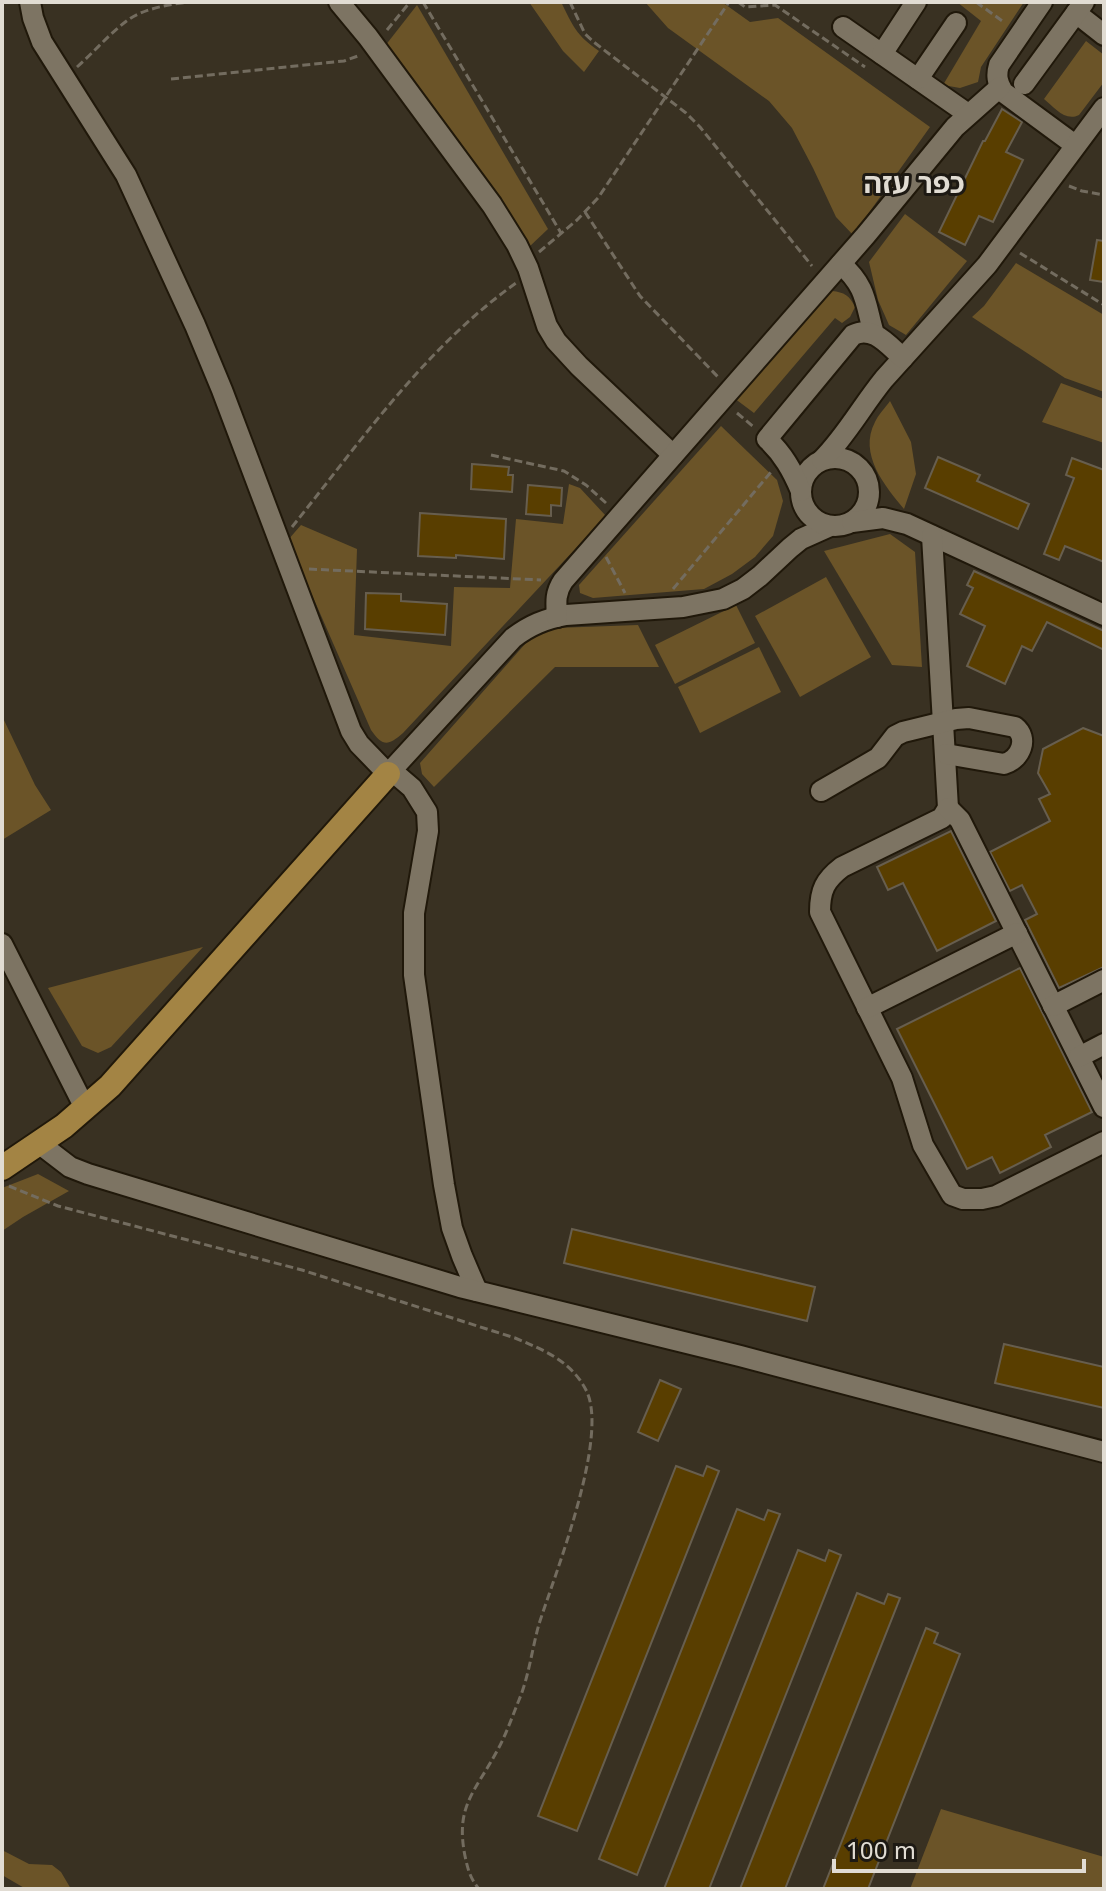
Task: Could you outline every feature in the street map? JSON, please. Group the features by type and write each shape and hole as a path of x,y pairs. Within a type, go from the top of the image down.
{"main road":[{"path":"2,1168 64,1126 127,1068 389,772"}],"street":[{"path":"30,2 42,42 126,175 147,217 211,364 351,731 368,755 412,788 427,812 428,831 414,913 414,975 452,1228 477,1291"},
{"path":"339,2 492,205 528,268 547,326 556,341 673,455"},
{"path":"882,54 916,2"},
{"path":"1042,2 999,65 1000,87 1075,145"},
{"path":"1024,84 1080,7 1104,35"},
{"path":"918,79 956,23"},
{"path":"843,27 968,114"},
{"path":"557,617 555,598 563,581 841,264 955,127 1000,87"},
{"path":"790,548 798,527 806,475 846,433 865,404 903,358 965,291 1104,108"},
{"path":"841,264 860,286 874,334"},
{"path":"777,448 853,335 868,331 903,358"},
{"path":"852,522 866,508 869,498 857,446 865,404"},
{"path":"777,448 820,462 834,458 855,464 879,503 907,524 1104,615"},
{"path":"777,448 801,494 804,507 820,523 842,526 883,518 907,524"},
{"path":"389,772 526,627 557,617 705,604 723,599 760,576 801,539 830,526"},
{"path":"932,536 948,808 942,818 842,867 830,876 820,899 820,912 902,1078 923,1145 952,1195 963,1199 996,1196 1104,1142"},
{"path":"821,791 878,758 895,736 943,721 969,718 1020,729 1021,749 1011,762 946,763"},
{"path":"948,808 960,820 1104,1107"},
{"path":"867,1008 1017,933"},
{"path":"2,944 85,1108"},
{"path":"1053,1006 1104,980"},
{"path":"1079,1057 1104,1044"},
{"path":"40,1144 70,1167 88,1174 411,1273 1104,1452"}],"path":[{"path":"65,78 128,20 164,6 188,2"},
{"path":"171,79 344,61 361,55 374,45 410,2"},
{"path":"423,2 561,233"},
{"path":"570,2 585,34 700,127 825,282"},
{"path":"280,543 434,355 460,327 528,268 585,212 606,186 729,2"},
{"path":"738,2 745,7 775,5 865,66"},
{"path":"976,2 1020,34"},
{"path":"1051,179 1082,191 1104,195"},
{"path":"585,212 640,296 725,394 777,448 674,587 663,608"},
{"path":"1003,243 1104,305"},
{"path":"491,455 564,471 586,485 620,516"},
{"path":"597,542 635,610"},
{"path":"289,568 563,581"},
{"path":"2,1183 58,1206 302,1270 515,1338 549,1352 572,1370 587,1391 592,1410 591,1441 580,1499 539,1627 521,1697 499,1748 472,1792 464,1813 461,1835 469,1877 479,1889"}],"shaded area":[{"path":"529,2 561,2 576,30 599,51 584,72 563,51"},
{"path":"645,2 722,2 750,22 778,18 930,127 853,235 836,217 792,128 769,101 668,28"},
{"path":"957,2 1024,2 981,67 978,82 960,88 943,85 981,21"},
{"path":"417,5 548,229 529,247 385,46"},
{"path":"1086,41 1104,55 1104,82 1079,115 1069,117 1044,99"},
{"path":"905,214 967,261 906,335 889,325 878,300 869,262"},
{"path":"1016,263 1104,315 1104,392 1065,378 972,317"},
{"path":"832,291 851,300 855,307 850,317 842,323 835,318 754,413 734,398 823,294"},
{"path":"1061,383 1104,399 1104,443 1042,422"},
{"path":"890,401 911,442 916,474 904,509 876,469 870,446 875,422"},
{"path":"721,426 777,480 783,501 773,536 755,557 704,589 593,598 580,593 579,585"},
{"path":"569,484 580,488 606,516 403,733 389,742 382,742 371,730 288,540 301,525 357,549 354,635 451,646 454,587 510,588 516,519 563,524"},
{"path":"890,534 915,552 922,667 892,665 824,551"},
{"path":"826,577 871,657 800,697 755,616"},
{"path":"736,605 755,643 675,684 655,645"},
{"path":"638,625 659,667 555,667 434,787 422,774 420,763 533,635 555,628"},
{"path":"759,647 781,692 700,733 678,687"},
{"path":"2,716 35,785 51,810 2,840"},
{"path":"203,947 111,1047 98,1053 82,1046 48,988"},
{"path":"38,1174 69,1191 2,1231 2,1188"},
{"path":"941,1809 1104,1857 1104,1889 910,1889"},
{"path":"2,1850 29,1864 52,1865 61,1872 71,1889 26,1889 2,1875"}],"building":[{"path":"1002,109 1022,122 1006,152 1023,160 993,222 979,216 965,245 939,232"},
{"path":"1097,240 1104,241 1104,282 1090,280"},
{"path":"938,457 980,475 977,481 1029,504 1018,529 925,488"},
{"path":"1072,458 1104,470 1104,562 1065,546 1059,560 1044,554 1074,478 1066,475"},
{"path":"472,464 509,467 508,475 513,475 512,492 471,489"},
{"path":"528,485 562,488 561,506 551,505 551,516 526,514"},
{"path":"420,513 506,519 504,559 418,556"},
{"path":"974,571 1104,631 1104,650 1047,622 1032,651 1022,646 1005,684 967,666 985,626 960,614 973,588 967,585"},
{"path":"366,593 401,594 401,601 447,604 445,635 365,629"},
{"path":"1083,728 1104,736 1104,967 1059,988 1025,920 1037,914 1022,885 1010,891 990,852 1050,821 1039,799 1050,794 1038,773 1043,749"},
{"path":"951,831 996,921 937,951 903,883 888,890 877,867"},
{"path":"1020,968 1092,1112 1045,1135 1051,1147 1000,1173 992,1157 967,1169 897,1029"},
{"path":"572,1229 815,1287 807,1321 564,1263"},
{"path":"1004,1344 1104,1367 1104,1408 995,1383"},
{"path":"660,1380 681,1389 658,1441 638,1432"},
{"path":"676,1466 703,1476 707,1466 719,1471 577,1831 538,1816"},
{"path":"737,1509 764,1520 768,1510 780,1514 637,1875 599,1859"},
{"path":"798,1550 825,1561 829,1550 841,1555 709,1889 664,1889"},
{"path":"857,1593 884,1604 888,1594 900,1598 785,1889 740,1889"},
{"path":"926,1628 938,1633 934,1643 960,1654 868,1889 823,1889"}],"district":[{"name":"כפר עזה","path":"914,182"}]}
